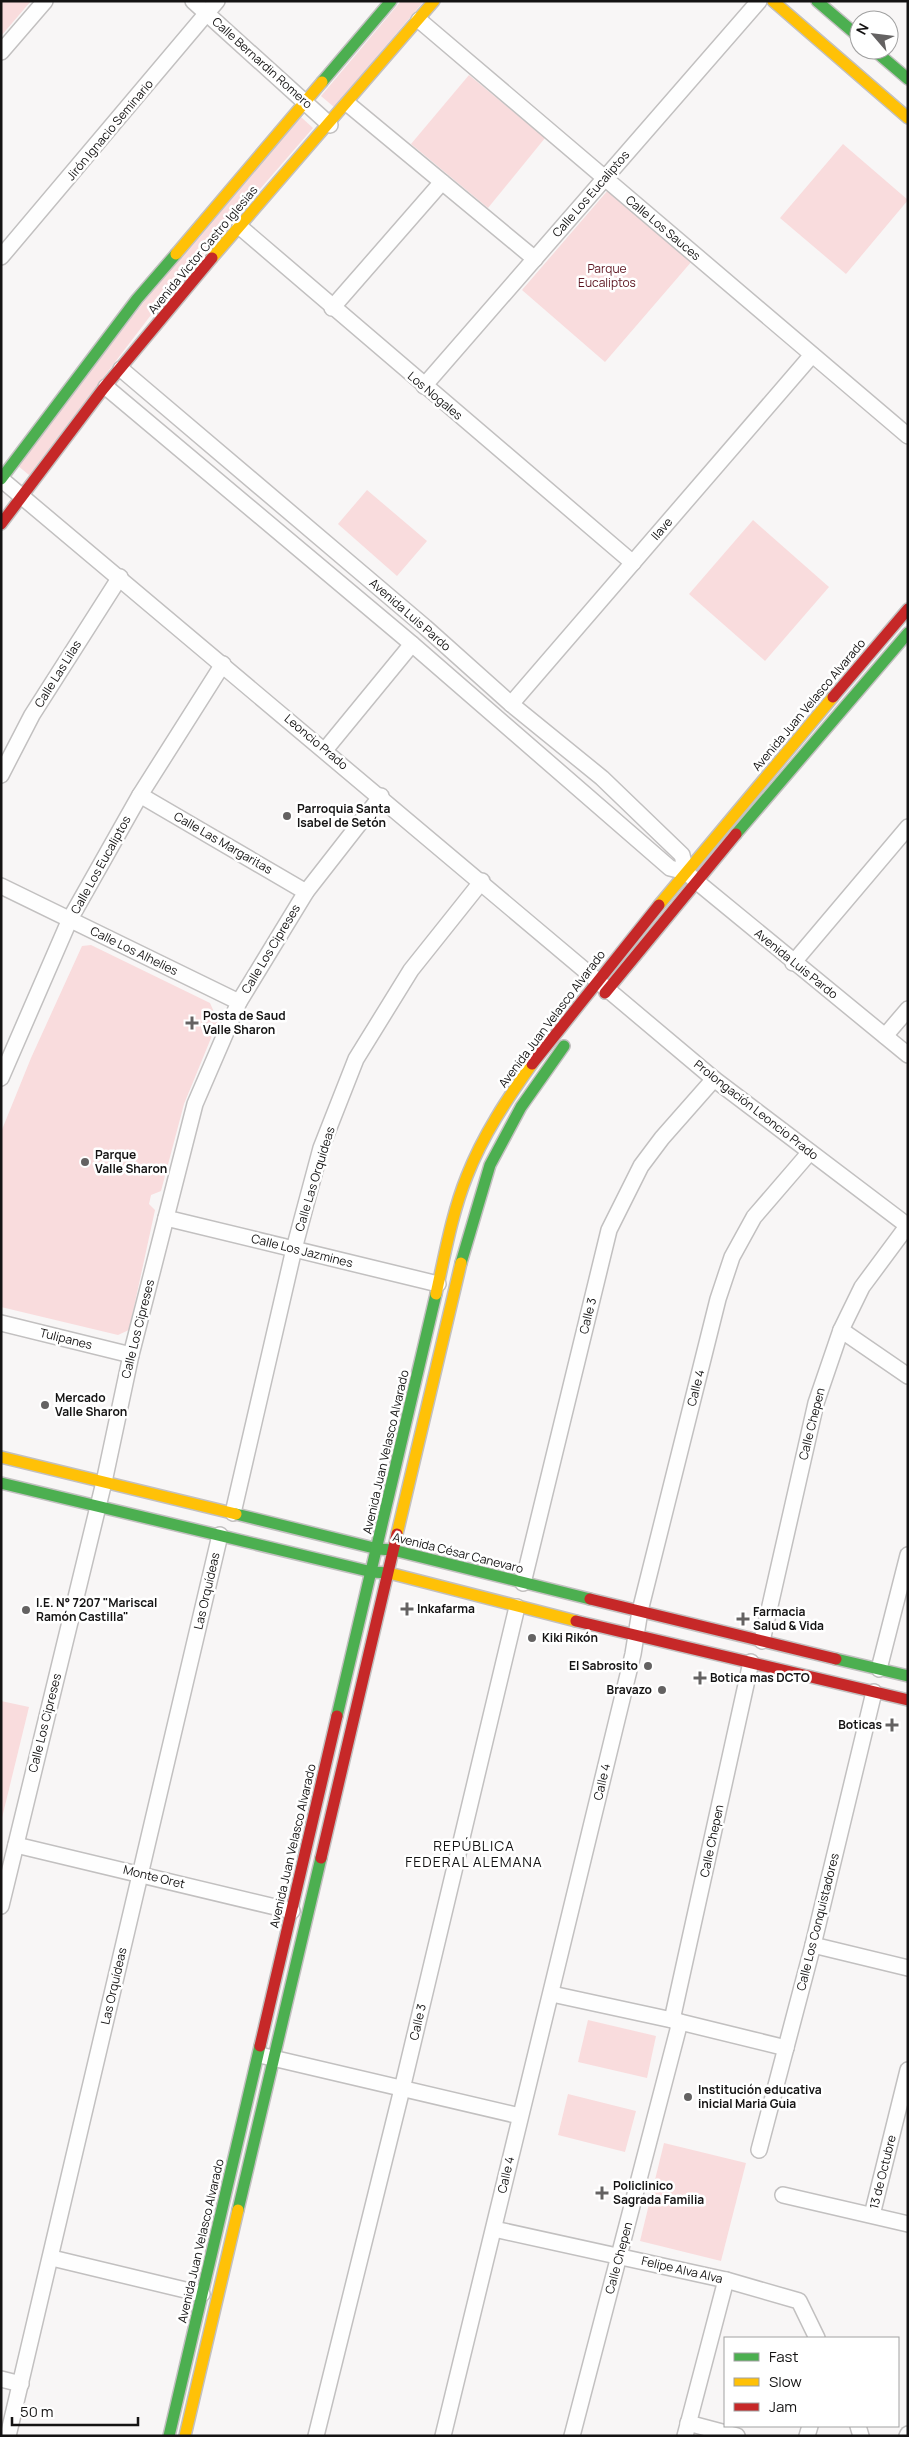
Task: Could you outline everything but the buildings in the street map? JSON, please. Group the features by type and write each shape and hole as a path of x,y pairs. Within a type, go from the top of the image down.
{"street":[{"path":"1,52 45,1"},
{"name":"Calle Bernardin Romero","path":"193,1 212,7 304,102 330,125"},
{"name":"Avenida Victor Castro Iglesias","path":"1,479 136,299 391,1"},
{"name":"Avenida Victor Castro Iglesias","path":"1,524 106,387 434,1"},
{"name":"Calle Los Eucaliptos","path":"424,386 759,1"},
{"path":"773,1 908,118"},
{"path":"817,1 849,28"},
{"name":"Jirón Ignacio Seminario","path":"1,258 212,7"},
{"name":"Calle Los Sauces","path":"419,20 908,436"},
{"path":"886,60 908,79"},
{"path":"348,104 535,259"},
{"path":"332,308 442,182"},
{"name":"Los Nogales","path":"240,227 332,308 633,563"},
{"name":"Ilave","path":"511,704 812,355"},
{"name":"Avenida Luis Pardo","path":"121,369 425,627 511,704 602,778 682,856 691,876"},
{"name":"Avenida Luis Pardo","path":"106,387 412,644 670,868 691,876 793,963 908,1055"},
{"name":"Leoncio Prado","path":"1,479 381,796 603,985"},
{"name":"Calle Las Lilas","path":"1,775 32,715 120,577"},
{"name":"Avenida Juan Velasco Alvarado","path":"185,2436 265,2056 292,1910 378,1549 438,1284 462,1191 472,1164 516,1086 603,985 908,610"},
{"name":"Avenida Juan Velasco Alvarado","path":"691,876 908,633"},
{"path":"325,750 412,644"},
{"name":"Calle Los Eucaliptos","path":"1,1078 70,920 140,794 223,664"},
{"name":"Calle Las Margaritas","path":"140,794 306,892"},
{"name":"Calle Los Cipreses","path":"1,1906 104,1482 131,1354 194,1104 239,1002 306,892 381,796"},
{"path":"793,963 908,827"},
{"name":"Calle Las Orquídeas","path":"233,1513 294,1249 321,1148 356,1059 411,970 482,881"},
{"name":"Calle Los Alhelies","path":"1,886 239,1002"},
{"name":"Avenida Juan Velasco Alvarado","path":"597,1004 603,985"},
{"name":"Prolongación Leoncio Prado","path":"603,985 714,1079 908,1226"},
{"path":"885,1036 908,1009"},
{"name":"Avenida Juan Velasco Alvarado","path":"169,2436 202,2294 265,2056 388,1573 463,1254 490,1165 521,1107 569,1040"},
{"name":"Calle 3","path":"523,1583 609,1230 641,1166 662,1138 714,1079"},
{"name":"Calle 4","path":"443,2436 520,2116 552,1994 637,1635 640,1611 718,1299 732,1257 754,1217 810,1152"},
{"name":"Calle Los Jazmines","path":"166,1218 438,1284"},
{"name":"Calle Chepen","path":"762,1641 816,1403 841,1330 862,1287 908,1226"},
{"name":"Tulipanes","path":"1,1323 131,1354"},
{"path":"841,1330 908,1376"},
{"name":"Avenida César Canevaro","path":"1,1457 378,1549 393,1550 908,1676"},
{"path":"1,1483 372,1572 388,1573 517,1607 908,1700"},
{"name":"Las Orquídeas","path":"8,2436 52,2258 220,1536"},
{"path":"880,1669 908,1555"},
{"name":"Calle 3","path":"316,2436 402,2089 517,1607"},
{"name":"Calle Chepen","path":"572,2436 619,2256 676,2021 751,1662"},
{"name":"Calle Los Conquistadores","path":"759,2150 813,1945 874,1692"},
{"name":"Monte Oret","path":"16,1845 292,1910"},
{"path":"813,1945 908,1968"},
{"path":"552,1994 676,2021 786,2048"},
{"path":"265,2056 520,2116"},
{"name":"13 de Octubre","path":"872,2216 908,2070"},
{"path":"783,2194 908,2224"},
{"name":"Felipe Alva Alva","path":"494,2229 726,2280 799,2301 817,2337"},
{"path":"52,2258 202,2294"},
{"path":"726,2280 687,2430 737,2436"},
{"path":"1,2379 20,2384"}],"green space":[{"path":"1,1 31,1 1,36"},
{"path":"401,1 424,1 334,107 321,96"},
{"path":"469,75 545,138 488,208 411,144"},
{"path":"301,117 313,128 154,311 29,475 17,465 147,298"},
{"path":"843,144 908,200 846,274 780,218"},
{"name":"Parque Eucaliptos","path":"609,189 692,261 605,362 522,290"},
{"path":"367,490 427,541 397,576 338,524"},
{"path":"753,520 829,587 765,661 689,594"},
{"name":"Parque Valle Sharon","path":"91,945 210,1003 218,1021 184,1104 161,1191 151,1195 149,1204 155,1210 129,1330 118,1335 1,1307 1,1132 31,1058 82,946"},
{"path":"1,1701 29,1707 1,1822"},
{"path":"588,2020 656,2036 647,2078 578,2062"},
{"path":"568,2094 636,2111 625,2152 558,2135"},
{"path":"664,2143 746,2163 721,2261 640,2241"}],"traffic: fast":[{"path":"322,82 391,1"},
{"path":"817,1 849,28"},
{"path":"886,60 908,79"},
{"path":"1,479 137,299 176,254"},
{"path":"736,834 908,633"},
{"path":"461,1263 490,1165 521,1107 564,1046"},
{"path":"337,1716 436,1294"},
{"path":"1,1483 372,1572 389,1573"},
{"path":"236,1514 378,1549 393,1550 590,1599"},
{"path":"836,1659 908,1676"},
{"path":"238,2210 321,1858"},
{"path":"169,2436 260,2046"}],"traffic: slow":[{"path":"212,258 434,1"},
{"path":"773,1 908,118"},
{"path":"176,254 322,82"},
{"path":"659,905 833,697"},
{"path":"436,1294 453,1219 473,1161 496,1118 532,1064"},
{"path":"397,1534 461,1263"},
{"path":"1,1457 236,1514"},
{"path":"389,1573 576,1621"},
{"path":"185,2436 238,2210"}],"traffic: jam":[{"path":"1,524 103,389 212,258"},
{"path":"833,697 908,609"},
{"path":"605,993 736,834"},
{"path":"532,1064 659,905"},
{"path":"321,1858 397,1534"},
{"path":"590,1599 836,1659"},
{"path":"576,1621 908,1700"},
{"path":"260,2046 337,1716"}],"place":[{"name":"Parroquia Santa Isabel de Setón","path":"287,816"},
{"name":"Posta de Saud Valle Sharon","path":"192,1023"},
{"name":"Parque Valle Sharon","path":"85,1162"},
{"name":"Mercado Valle Sharon","path":"45,1405"},
{"name":"Inkafarma","path":"407,1609"},
{"name":"I.E. N° 7207 \"Mariscal Ramón Castilla\"","path":"26,1610"},
{"name":"Farmacia Salud & Vida","path":"743,1619"},
{"name":"Kiki Rikón","path":"532,1638"},
{"name":"El Sabrosito","path":"648,1666"},
{"name":"Botica mas DCTO","path":"700,1678"},
{"name":"Bravazo","path":"662,1690"},
{"name":"Boticas","path":"892,1725"},
{"name":"Institución educativa inicial Maria Guia","path":"688,2097"},
{"name":"Policlinico Sagrada Familia","path":"602,2193"}],"district":[{"name":"REPÚBLICA FEDERAL ALEMANA","path":"474,1854"}]}
